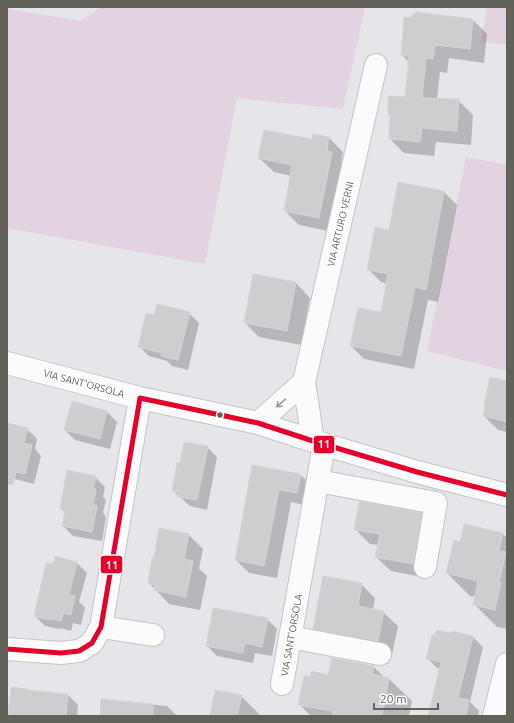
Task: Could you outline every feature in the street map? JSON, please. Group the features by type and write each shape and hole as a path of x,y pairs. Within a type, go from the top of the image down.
{"street":[{"name":"VIA ARTURO VERNI","path":"318,443 304,382 376,66"},
{"name":"VIA SANT'ORSOLA","path":"7,363 140,398 258,423 318,443 417,472 507,495"},
{"path":"258,423 304,382"},
{"path":"7,649 61,653 79,651 92,643 101,627 140,398"},
{"name":"VIA SANT'ORSOLA","path":"282,684 318,481 318,443"},
{"path":"318,481 436,503 425,567"},
{"path":"101,627 153,636"},
{"path":"290,637 380,654"},
{"path":"494,716 507,664"}],"shaded area":[{"path":"101,7 365,7 343,109 237,98 205,264 7,228 7,9 81,21"},
{"path":"487,7 507,7 507,44 481,42"},
{"path":"466,157 507,165 507,371 427,351"}],"building":[{"path":"416,12 473,19 470,49 435,45 433,59 426,58 422,98 459,99 457,131 422,128 420,142 389,139 390,114 388,114 388,96 405,97 409,56 401,56 404,17 409,18"},
{"path":"264,130 312,139 313,134 329,137 327,151 332,152 319,218 284,211 292,165 258,158"},
{"path":"398,182 444,191 426,290 415,287 401,356 350,346 358,308 381,312 388,274 367,270 375,227 389,230"},
{"path":"253,274 296,282 287,331 244,323"},
{"path":"157,304 190,312 178,360 161,356 162,353 138,347 146,313 154,315"},
{"path":"490,377 507,381 507,422 483,416"},
{"path":"72,401 107,411 100,439 64,430"},
{"path":"7,423 28,428 24,443 32,445 25,474 16,472 13,485 7,484"},
{"path":"184,442 208,446 197,500 178,497 179,493 172,491 177,462 180,463"},
{"path":"252,465 301,474 297,493 279,490 264,566 235,560"},
{"path":"67,470 96,476 93,489 96,489 93,505 97,506 92,532 62,526 65,510 60,509"},
{"path":"359,501 422,513 413,564 375,557 380,534 354,530"},
{"path":"464,524 503,533 499,551 506,552 499,582 501,583 495,610 473,605 478,581 446,573 454,540 460,542"},
{"path":"159,528 189,534 184,559 193,561 186,597 154,590 155,585 148,583"},
{"path":"55,556 77,562 69,595 75,596 71,615 63,613 61,621 49,620 34,616 46,563 53,564"},
{"path":"323,576 362,583 358,606 384,611 378,641 313,629"},
{"path":"213,608 268,618 262,647 245,643 243,653 206,646"},
{"path":"436,630 452,633 452,631 473,636 458,698 469,700 466,716 428,716 441,662 426,659 432,635 435,636"},
{"path":"332,658 374,666 372,674 389,678 382,716 343,716 332,714 332,711 298,705 304,675 310,677 311,671 328,675"},
{"path":"11,687 68,694 66,716 8,716"},
{"path":"215,690 242,695 237,716 210,716"},
{"path":"101,699 153,704 153,716 100,716"}],"transit line":[{"name":"11","path":"140,398 258,423 417,472 507,495"},
{"name":"11","path":"7,649 61,653 79,651 92,643 101,627 140,398"}]}
